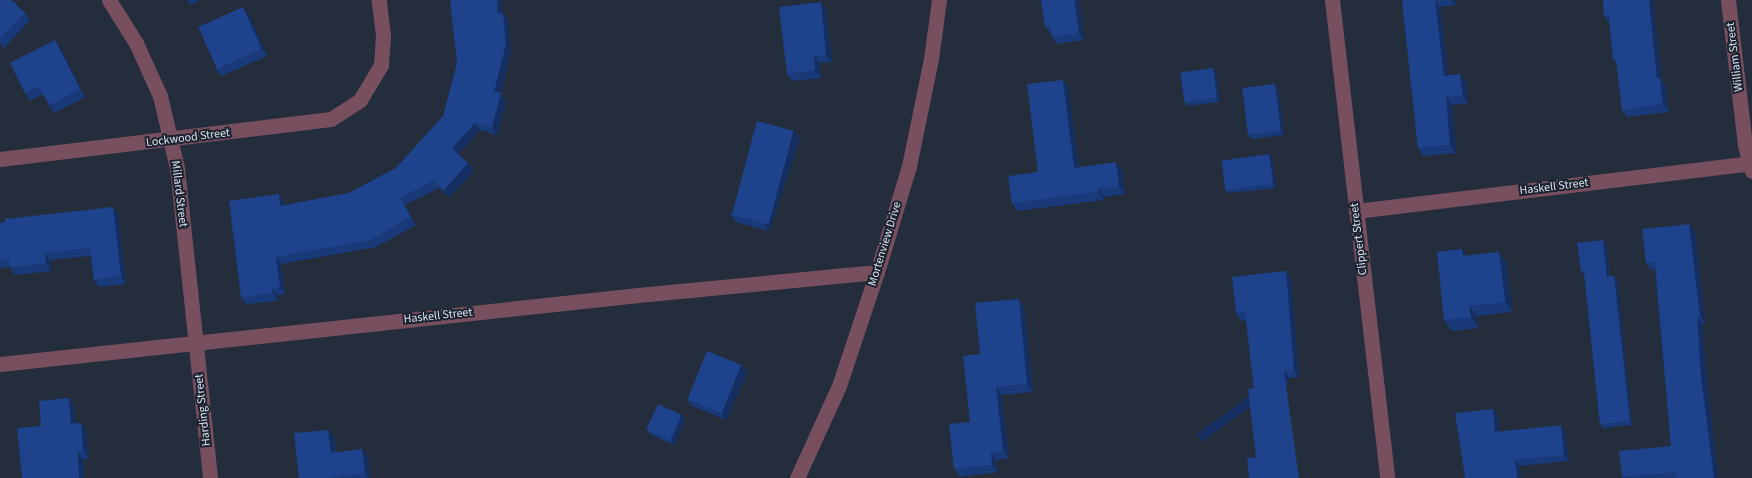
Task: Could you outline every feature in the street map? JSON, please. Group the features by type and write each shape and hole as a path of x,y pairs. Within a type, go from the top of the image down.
{"street":[{"name":"Millard Street","path":"109,0 136,43 160,96 171,140 196,342"},
{"name":"Lockwood Street","path":"0,159 318,122 344,112 366,92 381,65 383,50 379,0"},
{"name":"Mortenview Drive","path":"797,478 839,386 877,272 909,166 931,59 939,0"},
{"name":"Clippert Street","path":"1332,0 1387,478"},
{"name":"William Street","path":"1728,0 1745,145 1752,166"},
{"name":"Haskell Street","path":"1356,211 1752,166"},
{"name":"Haskell Street","path":"0,364 877,272"},
{"name":"Harding Street","path":"196,342 210,478"}],"building":[{"path":"0,0 11,0 25,13 0,39"},
{"path":"450,0 497,0 498,13 503,13 506,44 494,92 501,93 492,127 475,123 452,148 468,163 444,190 434,180 400,198 411,217 370,240 276,257 280,287 272,288 273,293 241,297 229,201 279,194 280,206 349,193 396,168 443,116 457,63"},
{"path":"1041,0 1074,0 1079,33 1052,37 1050,25 1045,26"},
{"path":"1402,0 1435,0 1444,76 1460,74 1463,96 1446,97 1450,145 1418,148"},
{"path":"1603,0 1649,0 1657,78 1660,78 1663,104 1622,110 1616,59 1613,59 1609,15 1604,16"},
{"path":"821,2 826,55 814,56 815,70 787,74 779,7"},
{"path":"243,7 262,49 217,69 198,27"},
{"path":"55,40 80,89 49,105 39,86 25,93 10,63"},
{"path":"1213,68 1217,98 1184,102 1180,73"},
{"path":"1063,80 1074,168 1116,162 1119,187 1098,189 1098,192 1012,203 1008,176 1038,172 1027,84"},
{"path":"1275,84 1281,131 1248,135 1242,88"},
{"path":"757,121 794,131 769,225 732,215"},
{"path":"1269,154 1273,184 1226,190 1221,161"},
{"path":"113,207 121,276 94,280 90,248 45,253 46,263 10,267 9,259 0,261 0,223 5,222 5,219"},
{"path":"1689,224 1700,317 1697,317 1701,377 1714,478 1676,478 1676,472 1622,477 1619,451 1671,446 1655,262 1646,263 1642,229"},
{"path":"1603,240 1607,277 1614,276 1630,421 1600,424 1584,271 1581,271 1577,243"},
{"path":"1462,249 1463,256 1499,252 1505,302 1469,306 1471,317 1444,320 1437,252"},
{"path":"1286,271 1294,370 1284,371 1299,478 1249,478 1247,458 1256,457 1248,389 1254,388 1245,312 1236,313 1232,277"},
{"path":"1019,299 1027,384 996,387 1003,451 991,452 992,465 954,469 949,424 970,422 963,356 980,354 975,303"},
{"path":"707,351 741,365 722,413 688,399"},
{"path":"69,398 71,424 81,423 83,451 78,452 79,478 22,478 17,428 41,426 39,401"},
{"path":"658,404 682,415 670,440 646,429"},
{"path":"1493,409 1495,432 1561,425 1564,455 1515,460 1517,478 1465,478 1455,413"},
{"path":"328,430 331,453 362,449 365,473 327,478 299,478 294,433"}]}
